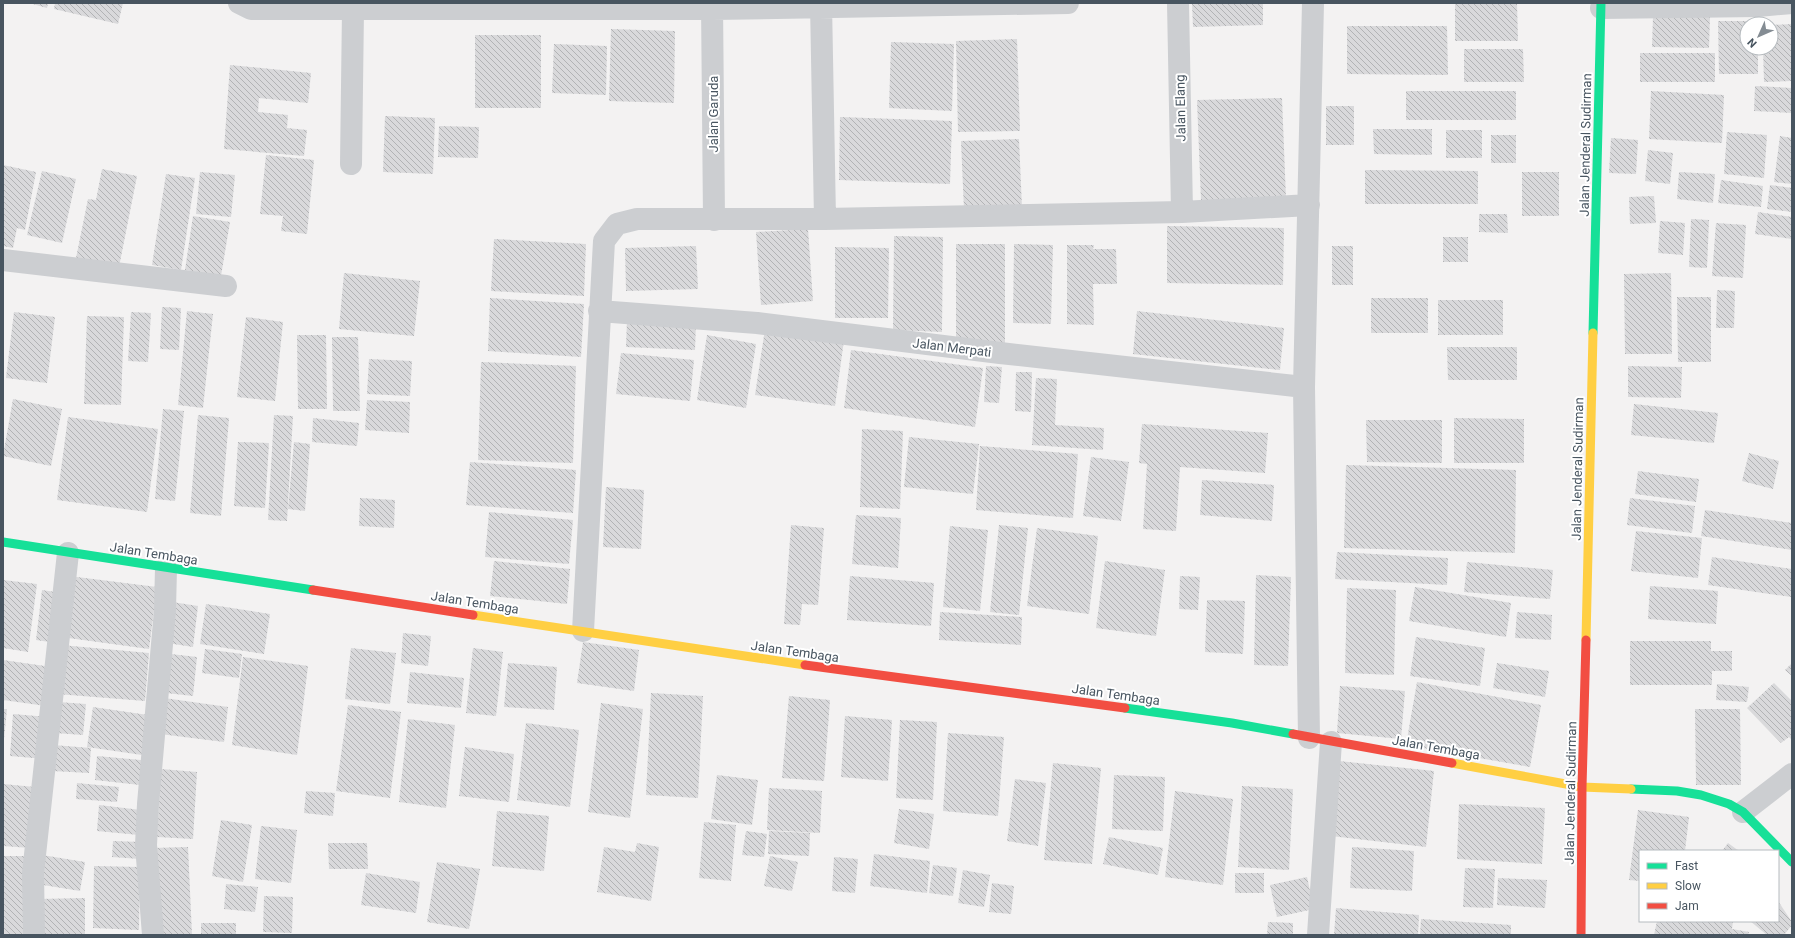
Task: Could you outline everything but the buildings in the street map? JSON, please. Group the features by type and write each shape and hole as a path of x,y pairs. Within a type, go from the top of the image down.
{"street":[{"path":"239,3 250,9 353,6 713,6 1068,3"},
{"name":"Jalan Elang","path":"1178,3 1182,212"},
{"path":"1309,738 1304,387 1313,3"},
{"path":"1601,5 1758,6 1792,3"},
{"path":"821,5 825,219"},
{"name":"Jalan Jenderal Sudirman","path":"1581,935 1582,787 1601,5"},
{"path":"352,164 353,6"},
{"name":"Jalan Garuda","path":"713,6 714,220"},
{"path":"583,631 599,311 604,241 617,224 637,219 825,219 1182,212 1309,205"},
{"path":"3,260 226,286"},
{"name":"Jalan Merpati","path":"599,311 757,323 1000,353 1304,387"},
{"name":"Jalan Tembaga","path":"3,542 746,657 1232,723 1582,787 1677,792 1701,795 1730,804 1743,812 1792,862"},
{"path":"34,935 33,873 68,553"},
{"path":"153,935 146,845 148,804 164,618 166,568"},
{"path":"1318,935 1331,742"},
{"path":"1743,812 1792,774"}],"traffic: fast":[{"path":"1593,333 1601,3"},
{"path":"3,542 313,590"},
{"path":"1125,708 1232,723 1293,734"},
{"path":"1631,789 1677,791 1701,795 1729,804 1743,812 1792,862"}],"traffic: slow":[{"path":"1586,640 1593,333"},
{"path":"473,615 805,665"},
{"path":"1452,763 1582,787 1631,789"}],"traffic: jam":[{"path":"313,590 473,615"},
{"path":"1581,935 1582,787 1586,640"},
{"path":"805,665 1125,708"},
{"path":"1293,734 1452,763"}]}
